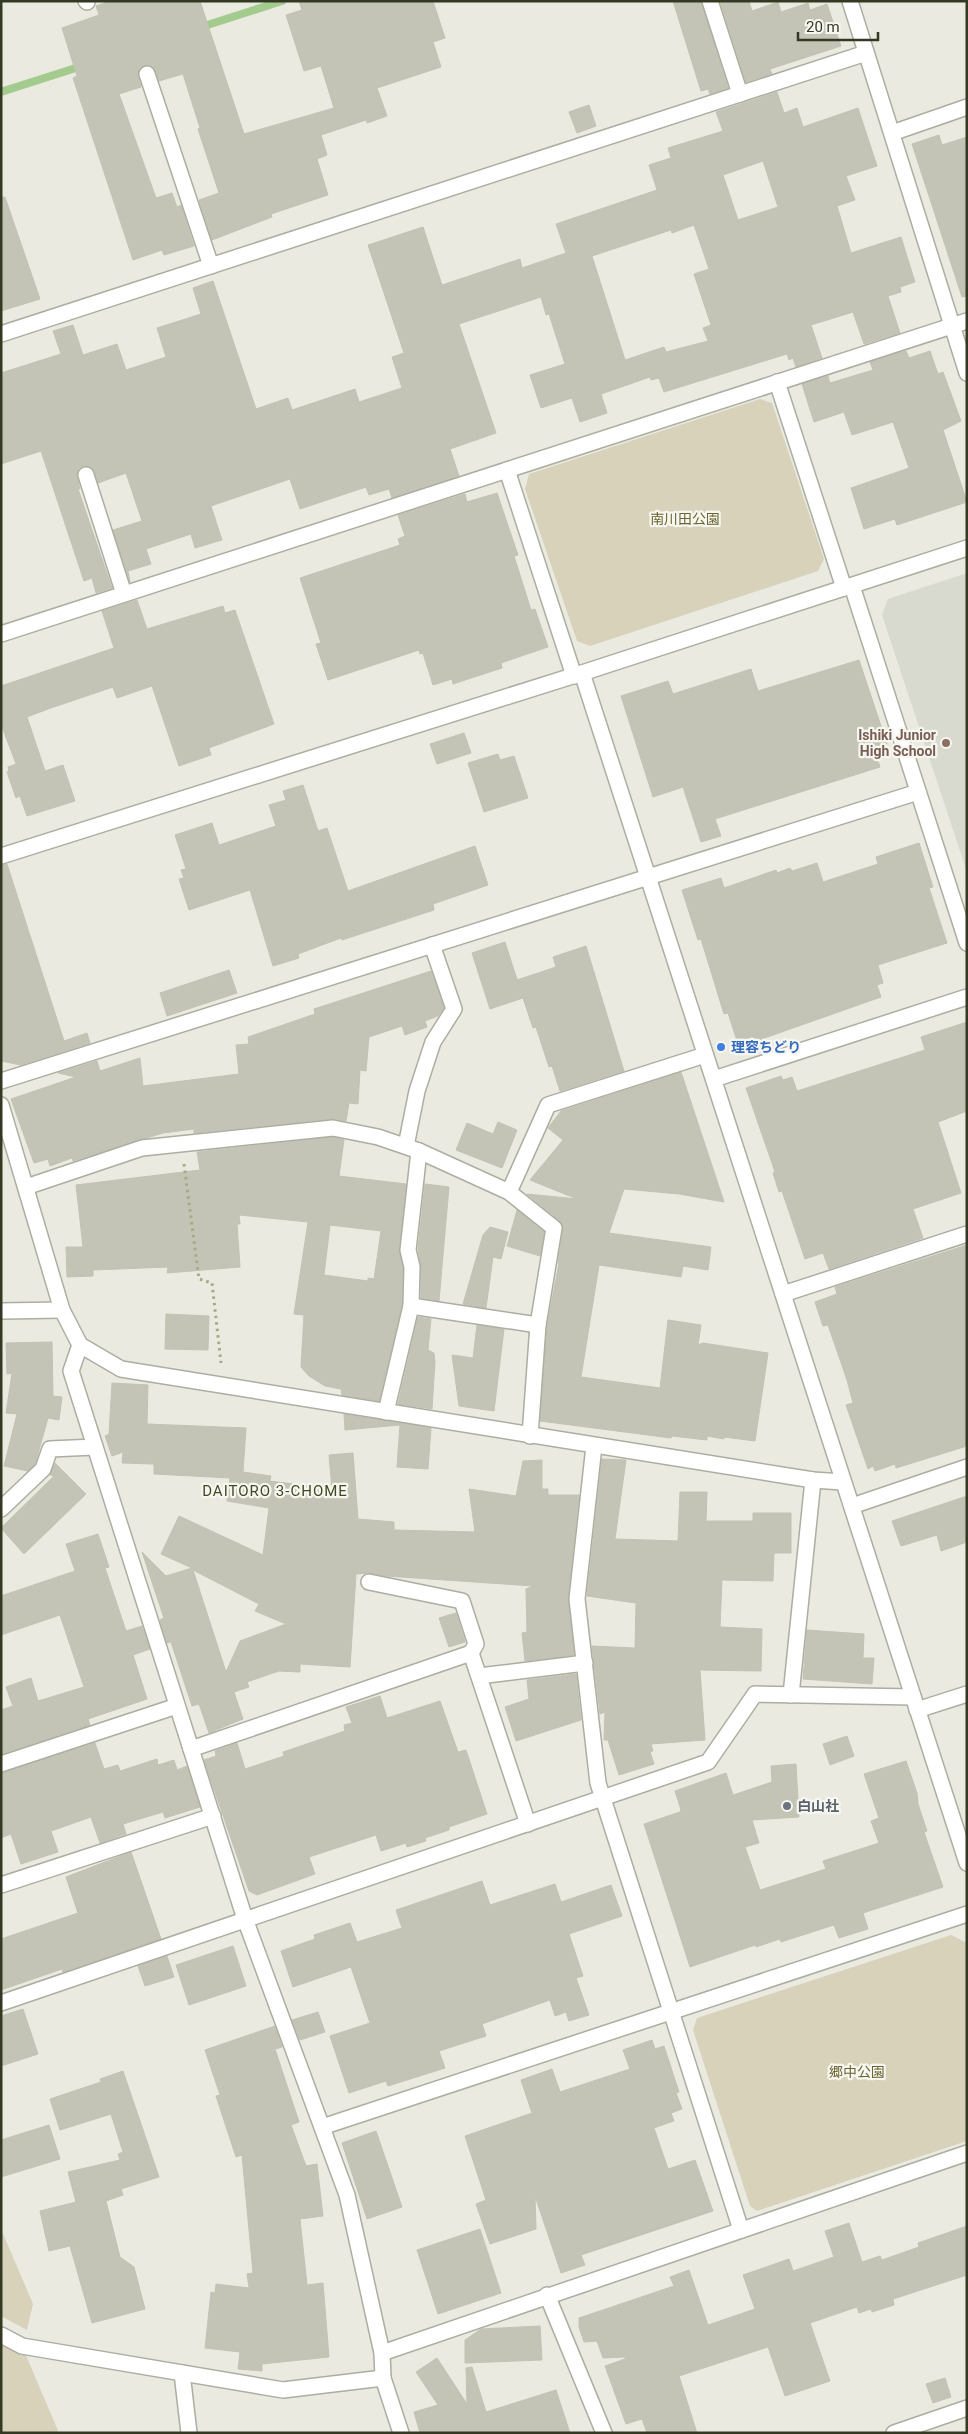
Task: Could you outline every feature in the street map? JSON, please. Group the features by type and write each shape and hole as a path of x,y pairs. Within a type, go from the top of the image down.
{"street":[{"path":"710,1 740,94"},
{"path":"850,1 967,373"},
{"path":"1,334 866,53"},
{"path":"147,74 211,266"},
{"path":"892,133 967,107"},
{"path":"1,634 967,321"},
{"path":"777,382 918,792 967,944"},
{"path":"507,470 648,877 967,1863"},
{"path":"86,476 124,594"},
{"path":"1,856 578,675 967,548"},
{"path":"1,1081 918,792"},
{"path":"386,1412 411,1306 412,1267 408,1250 412,1149 417,1091 433,1042 454,1009 432,946"},
{"path":"714,1080 967,997"},
{"path":"509,1192 548,1104 705,1055"},
{"path":"1,1105 62,1310 80,1345 121,1369 530,1436 812,1480 843,1482"},
{"path":"26,1187 142,1148 333,1128 378,1137 412,1149 509,1192 554,1228 538,1324 530,1436"},
{"path":"783,1294 967,1234"},
{"path":"411,1306 538,1324"},
{"path":"1,1311 62,1310"},
{"path":"80,1345 71,1371 245,1919 346,2195 382,2353 383,2378 401,2433"},
{"path":"594,1446 577,1599 598,1783 741,2230"},
{"path":"1,1508 43,1469 50,1449 95,1447"},
{"path":"852,1506 967,1468"},
{"path":"791,1695 812,1480"},
{"path":"191,1749 471,1653 476,1644 462,1601 369,1582"},
{"path":"471,1653 528,1824"},
{"path":"479,1676 584,1664"},
{"path":"1,2003 708,1762 755,1694 915,1704 967,1694"},
{"path":"1,1764 177,1706"},
{"path":"1,1885 212,1816"},
{"path":"322,2127 673,2013 967,1914"},
{"path":"382,2353 547,2295 967,2153"},
{"path":"547,2295 604,2433"},
{"path":"1,2335 22,2346 283,2390 383,2378"},
{"path":"182,2373 189,2433"},
{"path":"894,2433 967,2408"}],"path":[{"path":"182,1143 199,1279 212,1283 224,1386"}],"shaded area":[{"name":"Ishiki Junior High School","path":"967,573 967,872 882,615 888,599"}],"green space":[{"name":"南川田公園","path":"760,399 772,403 824,559 818,571 590,646 577,641 525,489 529,474"},
{"name":"郷中公園","path":"951,1935 967,1943 967,2141 757,2211 750,2206 693,2030 697,2018"},
{"path":"1,2229 33,2304 27,2330 1,2316"},
{"path":"1,2345 25,2353 59,2433 1,2433"}],"building":[{"path":"110,1 200,1 244,134 334,108 321,66 304,71 286,15 302,10 299,1 433,1 445,38 433,42 441,67 377,88 387,116 367,123 366,120 321,135 327,155 317,159 328,195 271,214 272,217 212,240 199,200 219,193 198,129 200,128 183,74 159,81 153,67 148,65 140,67 138,73 141,87 119,94 156,198 172,193 177,207 181,205 194,246 164,255 162,250 133,260 73,78 77,76 62,28 99,15 96,6"},
{"path":"673,1 701,1 728,88 710,94 708,89 701,91"},
{"path":"720,1 749,1 752,11 778,2 781,12 808,3 810,10 827,4 841,46 770,69 772,74 746,82"},
{"path":"777,92 784,113 797,108 803,127 858,108 877,166 846,176 855,200 837,206 851,253 901,237 915,282 900,287 901,292 888,296 900,333 864,344 853,312 811,325 822,358 796,367 793,358 789,360 787,354 664,392 659,378 651,380 650,377 601,394 607,413 580,422 572,398 541,408 530,375 565,364 549,314 546,315 541,297 459,324 496,433 450,449 459,476 392,498 389,489 369,495 366,487 300,509 290,479 211,506 222,540 195,548 191,534 146,549 151,564 128,571 130,582 113,530 142,521 126,473 98,483 92,468 88,466 79,468 77,477 80,489 78,489 112,588 96,593 92,578 84,581 41,451 1,464 1,373 61,354 53,331 73,325 83,355 117,344 126,370 166,357 157,328 201,314 193,288 213,281 256,409 288,398 292,410 355,389 359,402 402,388 392,357 404,353 368,245 423,227 442,285 520,259 522,268 566,253 556,224 657,190 649,165 671,158 668,148 723,131 716,112","holes":["763,161 778,207 738,220 723,175","694,225 709,269 694,274 711,325 703,328 708,341 666,352 664,347 625,360 592,256 671,230 672,233"]},
{"path":"589,105 596,126 577,133 569,112"},
{"path":"939,135 942,145 967,137 967,296 962,297 912,144"},
{"path":"1,197 5,197 40,299 1,311"},
{"path":"906,351 909,358 930,351 938,374 943,372 961,421 943,430 967,502 897,525 895,519 864,529 851,488 909,468 893,422 852,435 844,412 814,422 802,384 828,376 830,383 873,370 870,362"},
{"path":"497,493 518,555 514,556 531,610 535,609 548,647 501,663 502,668 453,684 452,679 433,685 423,653 420,654 419,650 328,680 316,644 321,643 300,578 400,545 398,539 405,536 398,515 465,494 467,502"},
{"path":"137,600 147,629 223,606 225,613 235,610 274,724 209,748 211,755 179,766 152,686 117,698 113,687 48,709 27,717 45,771 63,765 75,801 27,816 20,796 16,798 7,772 9,771 8,767 16,764 1,724 1,686 114,648 102,611"},
{"path":"859,660 887,744 874,748 880,767 715,819 721,836 701,842 683,787 653,797 621,696 668,681 673,694 751,669 758,691"},
{"path":"464,733 471,753 437,764 430,744"},
{"path":"498,754 500,760 514,756 528,798 484,812 468,763"},
{"path":"303,785 318,831 327,828 348,891 475,846 488,885 433,904 434,910 342,940 341,938 298,954 299,958 273,966 250,890 189,910 179,879 184,878 181,870 186,869 175,835 212,823 219,845 276,826 269,805 286,800 283,791"},
{"path":"919,843 933,887 929,888 947,943 878,965 883,983 877,985 881,997 739,1047 728,1013 724,1014 701,939 698,940 682,890 721,878 724,888 776,870 777,873 790,868 792,871 817,863 823,882 878,864 876,857"},
{"path":"7,864 64,1041 87,1033 90,1043 21,1065 1,1061 1,865"},
{"path":"505,942 523,998 490,1009 472,953"},
{"path":"586,946 624,1071 560,1091 552,1066 549,1067 536,1027 533,1028 517,980 556,967 553,957"},
{"path":"229,970 237,993 167,1016 160,993"},
{"path":"431,971 444,1008 438,1016 425,1021 427,1027 405,1035 402,1026 369,1037 366,1071 360,1070 358,1104 349,1103 346,1121 332,1119 194,1133 194,1129 163,1133 73,1161 72,1158 50,1166 48,1159 34,1163 11,1099 76,1077 58,1073 97,1061 100,1071 140,1058 143,1086 239,1074 236,1045 249,1044 248,1037 315,1014 314,1009"},
{"path":"967,1022 967,1111 938,1122 961,1193 913,1209 923,1238 829,1269 823,1253 805,1259 782,1191 779,1192 773,1173 775,1172 746,1088 781,1076 783,1080 792,1077 797,1091 925,1050 921,1037"},
{"path":"681,1072 724,1202 679,1194 624,1189 609,1233 711,1247 708,1270 683,1266 681,1277 599,1265 581,1377 660,1388 668,1320 701,1325 698,1345 703,1343 768,1353 755,1441 707,1436 707,1440 672,1436 671,1438 540,1421 547,1326 559,1263 563,1229 560,1221 527,1194 577,1199 530,1180 563,1140 548,1128 561,1111"},
{"path":"498,1122 517,1130 502,1168 456,1150 467,1123 493,1134"},
{"path":"333,1137 344,1140 339,1176 406,1184 399,1249 403,1268 402,1305 379,1401 342,1395 341,1389 325,1386 309,1376 301,1367 304,1315 294,1314 308,1222 239,1215 240,1224 237,1224 240,1267 167,1273 168,1267 93,1270 93,1276 67,1277 66,1247 83,1247 76,1185 200,1170 197,1152","holes":["330,1225 381,1231 374,1279 368,1278 368,1281 324,1275"]},
{"path":"425,1184 449,1187 439,1301 421,1298 421,1267 418,1249"},
{"path":"517,1210 544,1232 540,1256 507,1246"},
{"path":"490,1227 508,1232 501,1259 493,1257 486,1308 463,1304 483,1235"},
{"path":"967,1245 967,1446 896,1468 895,1464 875,1471 873,1466 868,1469 846,1405 853,1403 847,1380 828,1325 823,1326 815,1302 837,1294 835,1287"},
{"path":"166,1314 209,1316 208,1350 165,1349"},
{"path":"418,1317 431,1319 428,1350 434,1353 435,1362 432,1409 398,1404"},
{"path":"477,1325 504,1329 494,1411 459,1406 452,1355 473,1358"},
{"path":"52,1342 53,1396 62,1397 59,1420 48,1418 35,1464 28,1471 4,1466 17,1414 6,1413 12,1373 7,1374 6,1343"},
{"path":"112,1383 148,1385 147,1424 246,1428 243,1472 271,1476 270,1481 332,1489 329,1455 353,1453 358,1519 394,1522 394,1530 475,1532 469,1489 516,1496 523,1461 542,1460 542,1489 548,1489 548,1495 579,1495 568,1598 574,1655 525,1661 522,1633 527,1632 526,1589 533,1586 386,1576 370,1573 356,1574 350,1667 300,1664 300,1672 279,1671 247,1682 249,1687 234,1692 243,1719 209,1733 199,1704 192,1706 171,1642 167,1643 160,1620 164,1618 142,1552 166,1576 192,1568 161,1554 179,1516 263,1555 269,1508 227,1501 230,1478 154,1474 154,1464 122,1463 123,1452 112,1456 105,1436 109,1434","holes":["193,1570 259,1604 255,1611 286,1624 240,1641 226,1672"]},
{"path":"344,1414 431,1428 428,1469 397,1467 400,1425 345,1430"},
{"path":"602,1459 626,1460 615,1539 678,1541 680,1492 707,1492 706,1521 753,1521 753,1513 791,1513 791,1553 774,1553 773,1581 722,1580 720,1627 762,1629 761,1671 700,1670 705,1740 651,1744 653,1751 650,1752 654,1764 619,1775 608,1740 604,1740 605,1712 600,1714 592,1646 635,1648 636,1603 587,1596"},
{"path":"55,1463 86,1494 24,1554 1,1528 54,1476 50,1475"},
{"path":"967,1496 967,1542 941,1551 937,1535 901,1546 892,1521"},
{"path":"98,1534 109,1567 105,1568 126,1631 142,1626 150,1649 133,1655 147,1699 88,1719 90,1725 1,1754 1,1710 13,1706 6,1687 31,1678 38,1701 84,1687 60,1615 1,1635 1,1596 75,1571 66,1544"},
{"path":"456,1613 465,1642 449,1647 439,1618"},
{"path":"807,1630 864,1634 863,1658 874,1658 872,1684 803,1679"},
{"path":"576,1674 581,1720 516,1741 505,1707 529,1699 527,1680"},
{"path":"380,1696 387,1718 440,1701 458,1752 466,1750 487,1814 449,1827 449,1830 425,1838 426,1841 407,1847 406,1843 381,1851 376,1835 309,1857 315,1874 257,1895 249,1891 204,1760 216,1756 215,1751 237,1743 245,1769 284,1756 283,1752 345,1731 344,1725 352,1723 346,1707"},
{"path":"847,1736 854,1756 830,1765 823,1744"},
{"path":"95,1743 104,1769 118,1765 120,1771 157,1759 158,1765 174,1760 177,1770 187,1766 200,1807 165,1818 163,1812 123,1824 126,1834 100,1843 91,1817 51,1831 58,1852 21,1864 11,1834 1,1838 1,1773"},
{"path":"906,1761 927,1831 924,1832 943,1887 863,1913 868,1929 839,1938 834,1925 781,1942 780,1939 756,1947 755,1945 690,1967 644,1824 680,1812 675,1791 726,1773 733,1795 772,1782 771,1766 796,1764 799,1817 752,1820 759,1843 745,1847 760,1890 826,1869 823,1861 879,1843 871,1821 879,1818 864,1774"},
{"path":"131,1852 161,1939 63,1972 62,1969 1,1990 1,1939 78,1913 66,1877"},
{"path":"482,1881 490,1905 555,1884 561,1902 611,1885 622,1916 569,1934 583,1976 576,1978 589,2015 569,2021 566,2012 555,2016 550,2000 482,2024 486,2036 439,2051 445,2068 388,2086 386,2081 349,2093 330,2036 370,2023 351,1967 293,1987 281,1951 315,1939 314,1935 350,1923 357,1942 402,1928 396,1910"},
{"path":"233,1946 246,1986 189,2005 176,1965"},
{"path":"167,1956 174,1977 145,1986 138,1966"},
{"path":"23,2009 38,2054 1,2066 1,2016"},
{"path":"318,2012 325,2032 300,2040 292,2020"},
{"path":"275,2026 282,2047 275,2049 299,2122 291,2125 306,2166 317,2164 323,2216 300,2219 307,2285 323,2283 329,2357 262,2364 262,2371 238,2369 240,2352 205,2348 211,2292 215,2293 216,2284 249,2288 247,2274 253,2273 242,2155 236,2157 216,2096 220,2095 205,2050"},
{"path":"652,2040 655,2049 664,2046 679,2092 676,2093 682,2109 671,2113 674,2121 654,2128 668,2169 695,2160 713,2211 581,2255 585,2265 561,2273 535,2196 536,2229 490,2244 476,2204 486,2200 465,2136 532,2113 521,2080 552,2069 560,2092 630,2069 623,2050"},
{"path":"123,2071 159,2177 121,2189 123,2195 106,2201 120,2257 134,2267 145,2309 92,2323 70,2246 49,2251 40,2211 76,2202 68,2172 120,2160 118,2154 123,2152 111,2114 60,2130 50,2099 101,2082 100,2079"},
{"path":"49,2125 60,2159 1,2177 1,2140"},
{"path":"376,2131 402,2207 367,2219 342,2143"},
{"path":"849,2223 862,2262 880,2256 882,2260 919,2247 918,2243 967,2226 967,2275 893,2299 894,2305 872,2312 871,2309 859,2313 857,2307 810,2323 830,2381 785,2396 768,2347 679,2376 697,2433 647,2433 642,2419 626,2424 605,2366 625,2359 625,2357 603,2358 597,2341 584,2342 579,2327 579,2318 674,2286 670,2277 689,2270 708,2325 755,2309 743,2275 789,2259 793,2271 834,2257 825,2231"},
{"path":"480,2229 501,2293 438,2314 417,2250"},
{"path":"540,2326 542,2360 465,2363 465,2340 481,2329"},
{"path":"437,2358 467,2404 466,2368 472,2367 486,2412 556,2390 570,2433 420,2433 414,2412 438,2405 416,2372"},
{"path":"945,2378 951,2397 933,2403 926,2384"}],"waterway":[{"path":"198,28 282,1"},
{"path":"1,92 82,66"}],"place":[{"name":"Ishiki Junior High School","path":"946,743"},
{"name":"理容ちどり","path":"721,1047"},
{"name":"白山社","path":"787,1806"}],"district":[{"name":"DAITORO 3-CHOME","path":"275,1491"}]}
